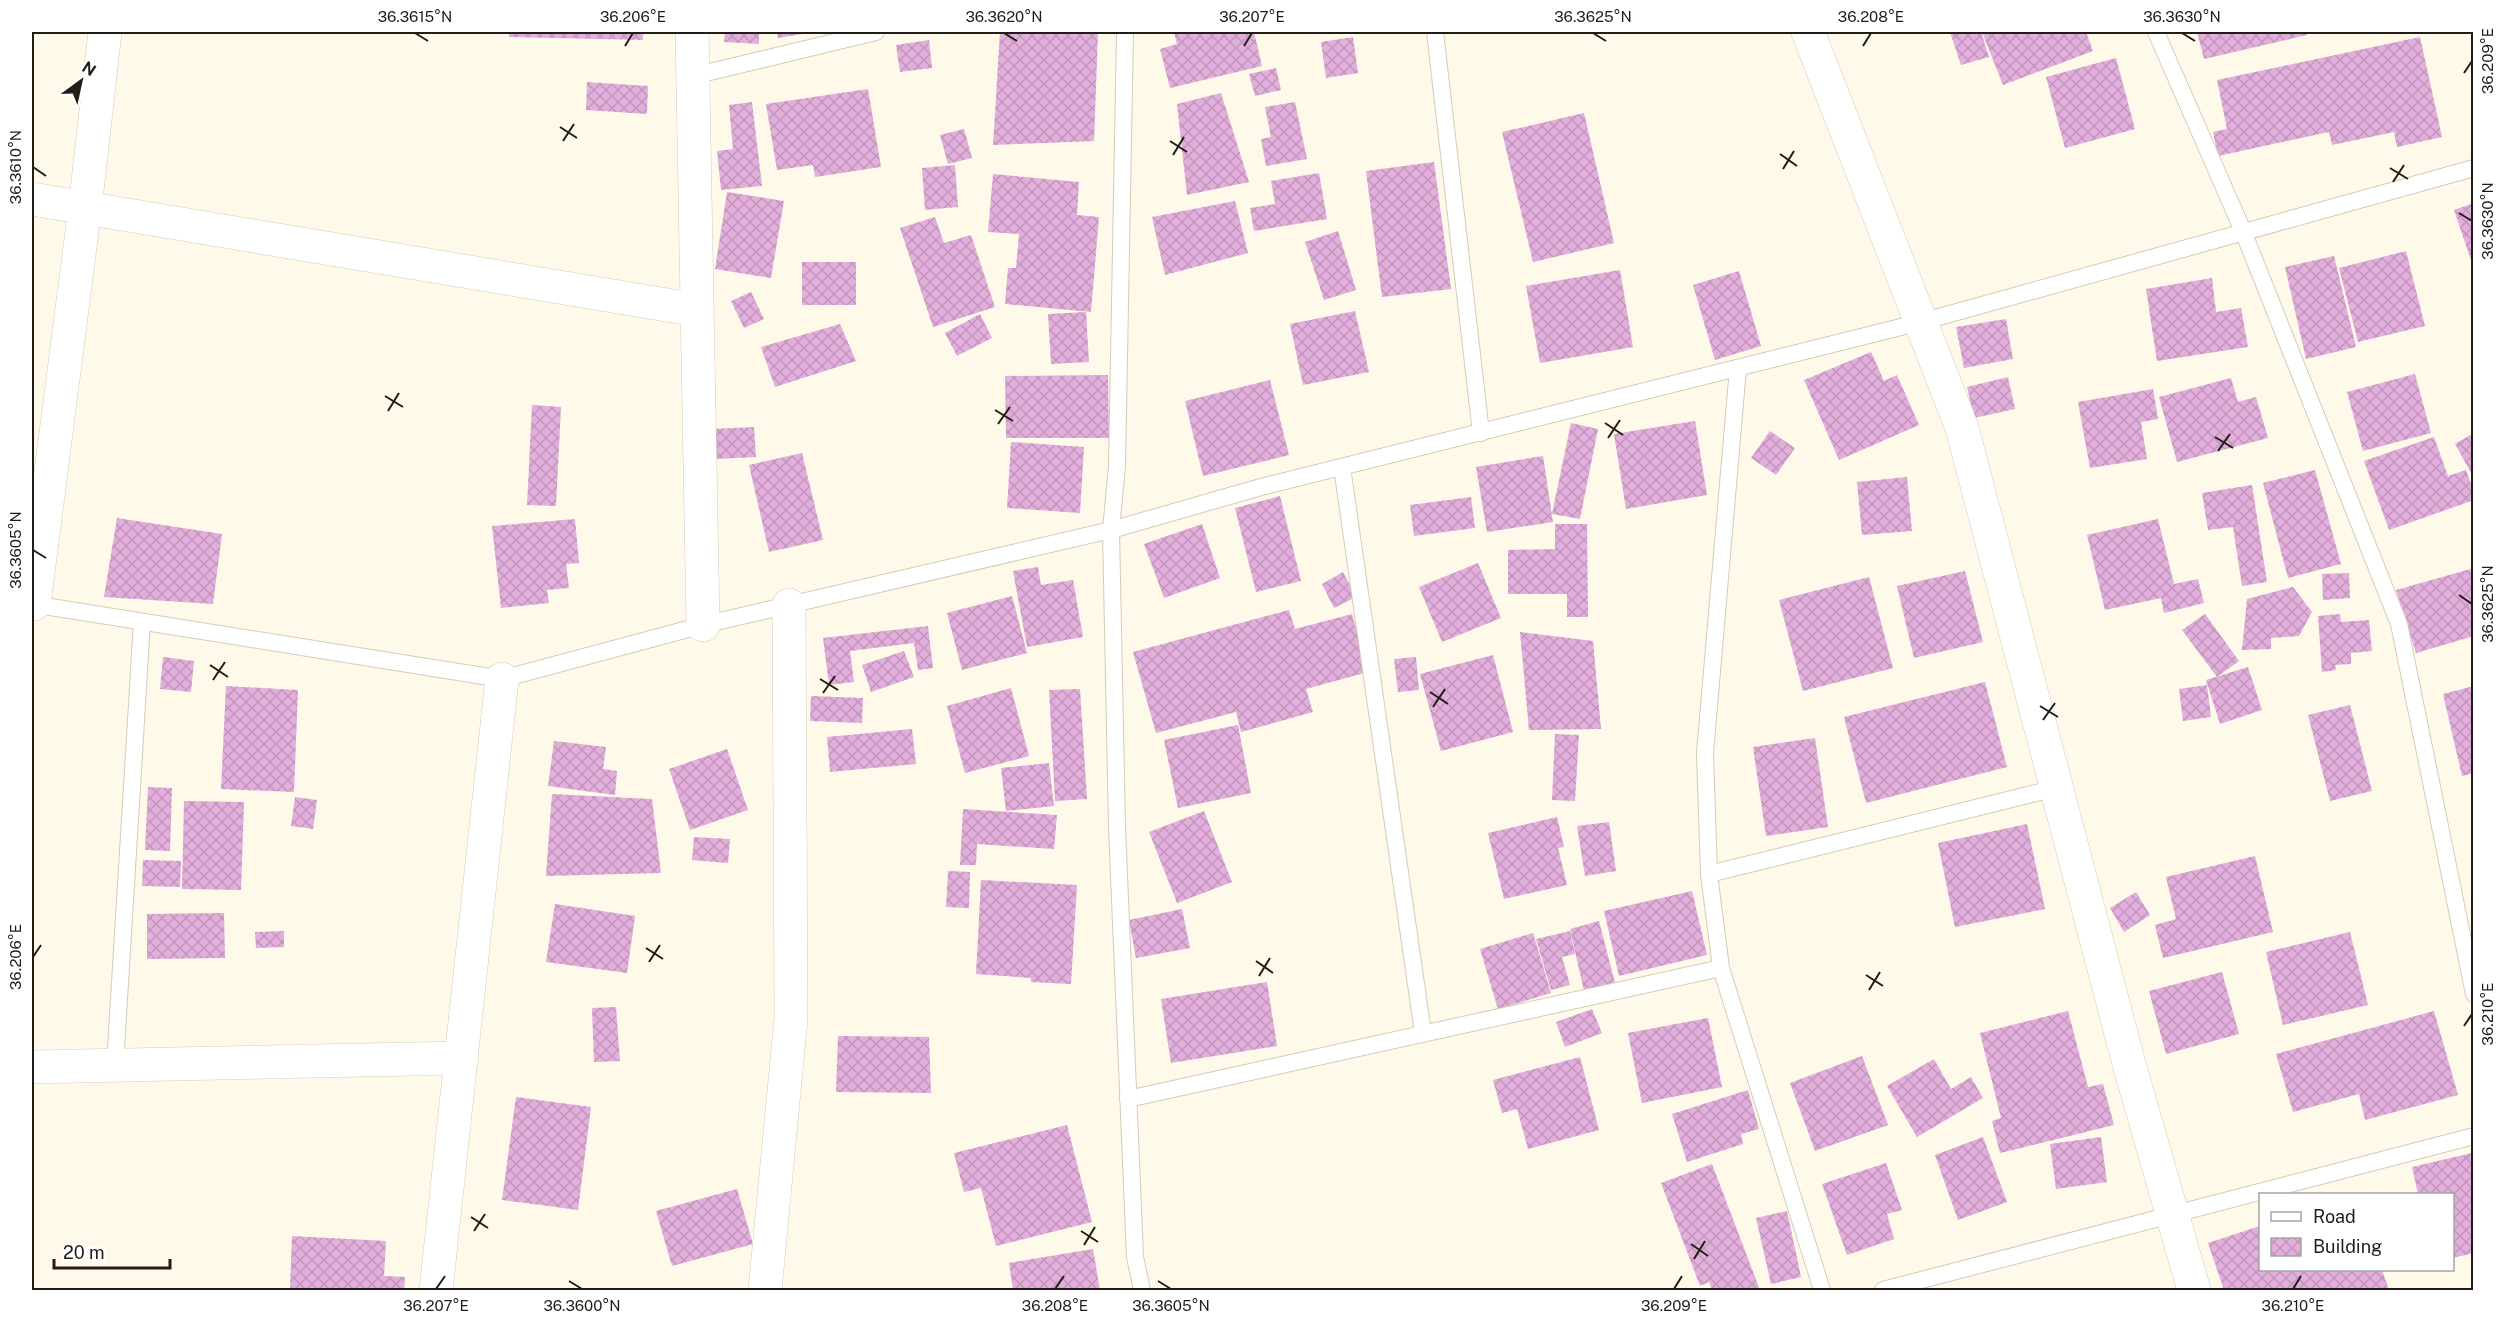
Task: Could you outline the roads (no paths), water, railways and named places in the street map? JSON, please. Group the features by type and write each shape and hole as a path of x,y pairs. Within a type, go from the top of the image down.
{"street":[{"path":"33,604 86,208 105,32"},
{"path":"692,32 703,625"},
{"path":"1808,32 1962,428 2129,1064 2194,1290"},
{"path":"32,199 697,310"},
{"path":"765,1290 791,1018 789,605"},
{"path":"436,1290 502,679"},
{"path":"32,1067 462,1058"}],"lane":[{"path":"693,76 876,32"},
{"path":"1125,32 1117,466 1111,530 1117,827 1128,1099 1135,1257 1142,1290"},
{"path":"1435,32 1481,433"},
{"path":"2156,32 2243,231 2399,624 2474,994"},
{"path":"33,604 502,679 703,625 1111,530 1261,487 1921,322 2474,168"},
{"path":"1738,368 1704,753 1709,874 1720,968 1822,1290"},
{"path":"1342,467 1423,1033"},
{"path":"115,1065 142,622"},
{"path":"1709,874 2056,788"},
{"path":"1128,1099 1720,968"},
{"path":"1883,1290 2171,1213 2474,1136"}]}
